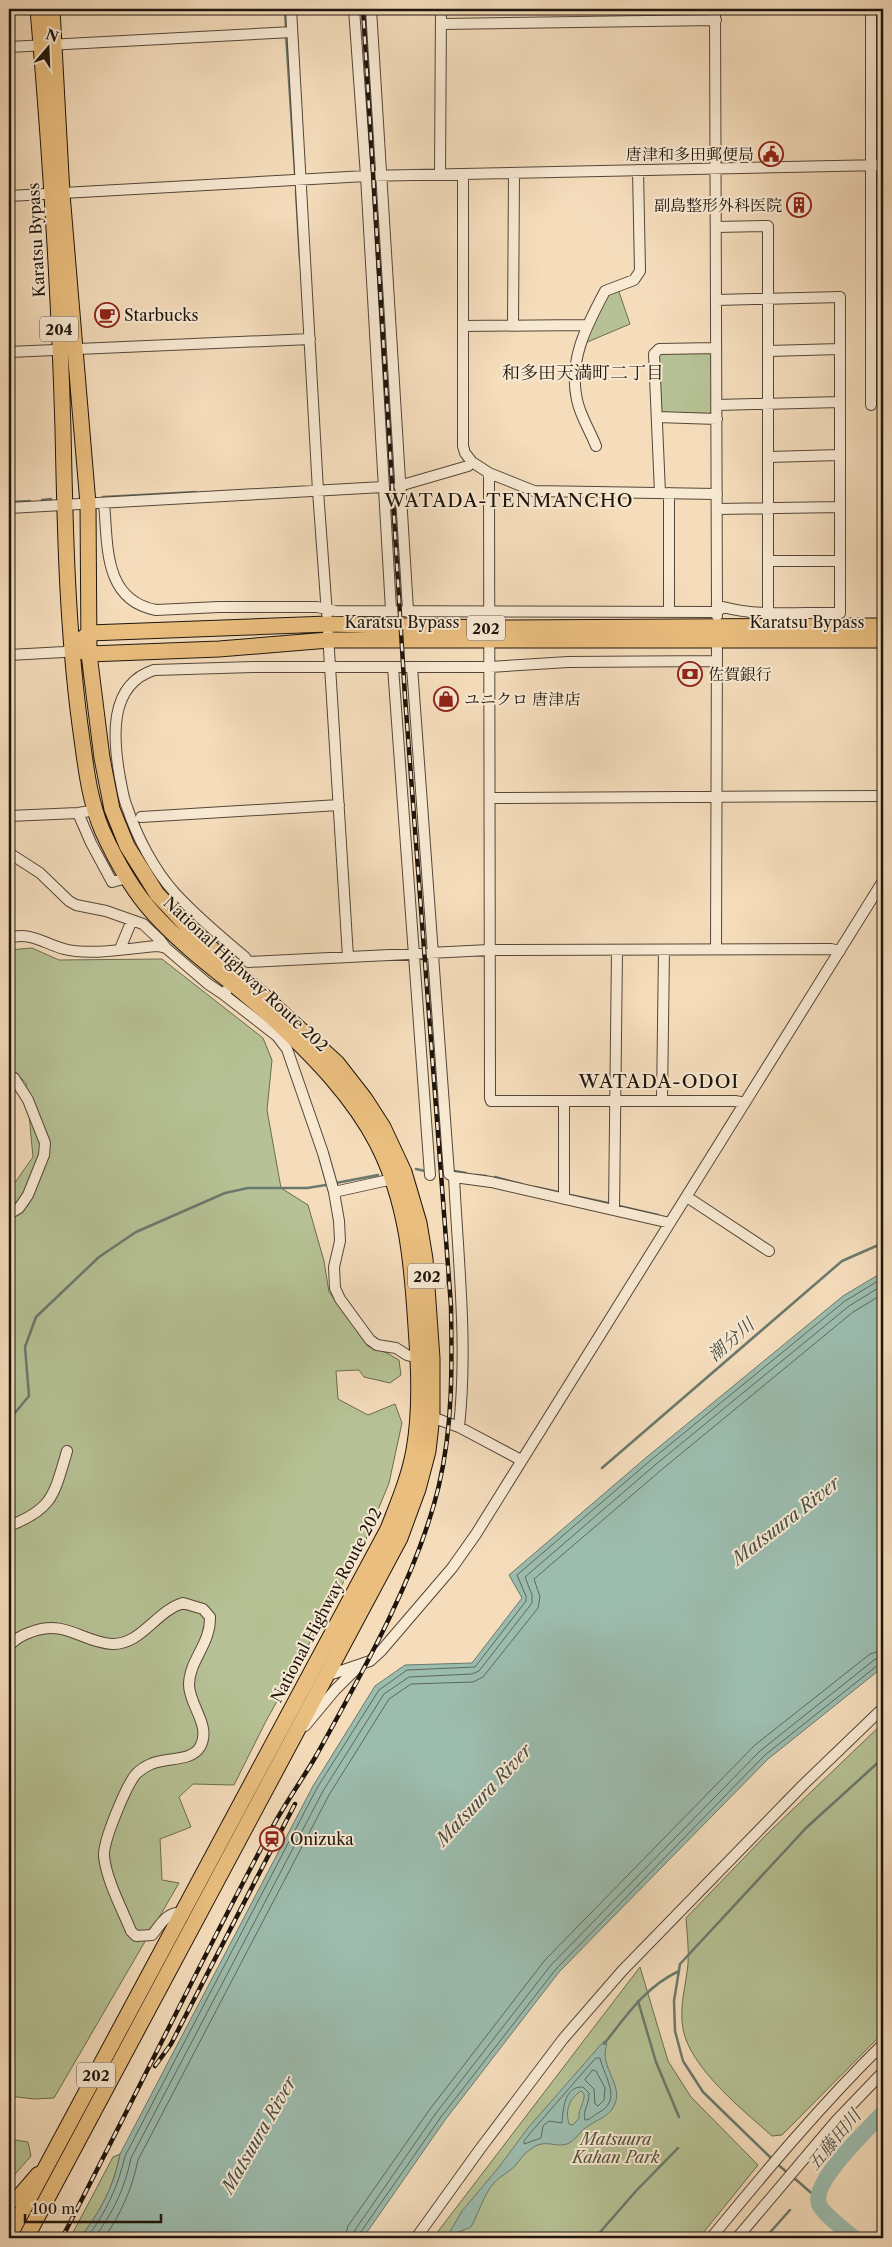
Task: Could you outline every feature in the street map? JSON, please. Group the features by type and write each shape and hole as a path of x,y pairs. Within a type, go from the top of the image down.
{"highway":[{"name":"Karatsu Bypass","path":"38,9 47,46 67,349 88,504 89,633 328,624 489,634"},
{"name":"Karatsu Bypass","path":"47,46 52,9"},
{"name":"Karatsu Bypass","path":"67,349 65,505 71,649 89,654 219,649 329,640 489,634 717,626 883,626"},
{"name":"Karatsu Bypass","path":"717,626 883,640"},
{"path":"71,649 89,633"},
{"name":"202","path":"89,633 89,654"},
{"name":"National Highway Route 202","path":"9,2236 388,1529 404,1487 425,1415 432,1358 426,1259 419,1223 404,1172 383,1126 365,1099 336,1063 235,978 184,944 152,912 128,878 102,828 96,810 85,760 71,649"},
{"name":"National Highway Route 202","path":"26,2238 37,2221 400,1538 418,1489 428,1451 418,1358 412,1262 405,1223 392,1179 377,1143 358,1112 329,1076 293,1047 215,952 188,928 157,894 127,846 119,808 102,758 89,654"}],"main road":[{"path":"9,2203 19,2196 52,2158"},
{"path":"20,2238 37,2221"}],"street":[{"path":"291,9 288,32 301,180 306,339 328,624 348,957"},
{"path":"354,9 366,176 391,610"},
{"path":"371,9 408,610"},
{"path":"440,174 441,9"},
{"path":"716,9 716,949"},
{"path":"871,9 871,405"},
{"path":"441,24 716,20"},
{"path":"9,47 288,32"},
{"path":"9,196 57,195 366,176 883,165"},
{"path":"596,446 577,402 575,362 587,325 605,291 634,280 640,271 638,170"},
{"path":"513,326 514,173"},
{"path":"463,174 464,446 465,453 472,462 489,473 534,492 717,494"},
{"path":"716,227 768,226 768,612"},
{"path":"716,300 840,297 840,613 768,612 735,610 723,607 717,626"},
{"path":"463,326 587,325"},
{"path":"9,352 306,339"},
{"path":"669,612 665,493 657,417 654,354 659,349 716,348"},
{"path":"768,350 840,349"},
{"path":"716,405 840,402"},
{"path":"657,417 716,419"},
{"path":"768,457 840,455"},
{"path":"399,486 468,466 472,462"},
{"path":"489,473 489,950 491,1101 735,1101 745,1103"},
{"path":"9,508 383,487"},
{"path":"104,503 109,560 114,576 121,590 132,600 147,608 156,610 219,606 326,609 336,611 669,612 717,626"},
{"path":"717,509 840,507"},
{"path":"768,562 840,561"},
{"path":"9,655 64,652 71,649"},
{"path":"235,978 245,957 174,893 119,808 116,714 132,682 144,673 154,670 490,667 568,662 716,661"},
{"path":"393,667 430,1175"},
{"path":"412,667 449,1174 454,1177 490,1182 670,1223"},
{"path":"97,715 116,714"},
{"path":"490,798 883,796"},
{"path":"140,817 339,805"},
{"path":"9,816 78,813 96,810"},
{"path":"78,813 112,882 128,878"},
{"path":"86,832 102,828"},
{"path":"9,853 40,873 69,901 76,905 106,911 143,924 166,948 208,984 348,957 489,950 831,949 840,951"},
{"path":"297,1698 329,1674 370,1661 381,1651 452,1568 476,1534 883,881"},
{"path":"120,949 132,920"},
{"path":"9,938 29,936 76,952 158,946 166,948"},
{"path":"215,952 226,941"},
{"path":"614,1210 617,950"},
{"path":"662,1101 664,950"},
{"path":"293,1047 334,1192 340,1241 334,1266 335,1288 340,1299 370,1340 377,1345 396,1348 407,1355 418,1358"},
{"path":"9,1075 14,1078 28,1100 45,1143 44,1155 28,1195 18,1208 9,1214"},
{"path":"564,1101 564,1199"},
{"path":"454,1177 464,1352 459,1427"},
{"path":"334,1192 392,1179"},
{"path":"687,1197 770,1251"},
{"path":"425,1415 459,1427 521,1460"},
{"path":"9,1526 32,1517 44,1507 56,1489 67,1452"},
{"path":"9,1646 23,1635 37,1630 52,1628 66,1629 112,1644 123,1642 135,1638 162,1613 183,1603 203,1609 210,1617 207,1640 194,1664 189,1686 191,1698 201,1718 203,1737 200,1747 192,1755 154,1762 136,1774 125,1792 104,1855 108,1874 131,1931 136,1936 152,1935 167,1916 176,1912 183,1913"},
{"path":"293,1740 335,1690 362,1664"},
{"path":"416,2238 563,2039 622,1971 803,1785 883,1708"},
{"path":"711,2238 787,2147 883,2044"},
{"path":"874,2053 883,2061"},
{"path":"737,2238 801,2160 883,2072"}],"green space":[{"path":"618,289 630,324 585,343 590,328 608,292"},
{"path":"660,351 709,351 714,355 714,411 709,415 664,414 660,411 658,356"},
{"path":"32,948 59,960 162,959 263,1038 272,1060 267,1110 281,1188 308,1205 324,1261 329,1292 368,1346 399,1360 401,1375 390,1383 364,1377 359,1370 336,1371 338,1399 368,1415 395,1404 402,1423 389,1483 362,1549 266,1721 234,1785 193,1784 179,1797 191,1827 160,1839 162,1880 179,1883 54,2098 34,2099 9,2096 9,1281 15,1257 9,1246 9,1191 33,1157 26,1083 9,1066 9,950"},
{"path":"883,1723 883,2033 782,2135 772,2136 720,2088 696,2059 688,2044 682,2021 683,1996 688,1964 686,1918 766,1835"},
{"name":"Matsuura Kahan Park","path":"640,1967 668,2061 691,2097 758,2165 699,2238 433,2238"},
{"path":"9,2139 28,2142 31,2156 9,2181"},
{"path":"120,2154 110,2188 100,2209 80,2238 70,2238 113,2157"}],"water":[{"name":"Matsuura River","path":"883,1272 883,1667 768,1759 559,1972 445,2120 363,2238 80,2238 94,2219 105,2199 114,2177 120,2154 313,1786 375,1686 405,1665 472,1663 522,1598 509,1575 648,1456 843,1296"},
{"path":"604,2041 607,2044 606,2060 616,2091 614,2106 611,2110 584,2129 570,2143 563,2145 541,2144 529,2151 490,2188 471,2227 447,2237 462,2211 499,2167 528,2128","holes":["581,2091 584,2094 579,2118 573,2125 569,2124 569,2105"]}],"waterway":[{"path":"285,9 286,29"},
{"path":"286,34 295,173"},
{"path":"296,191 300,260"},
{"path":"103,497 196,492"},
{"path":"42,500 51,499"},
{"path":"9,502 30,501"},
{"path":"416,1169 425,1171"},
{"path":"454,1171 466,1173"},
{"path":"336,1183 378,1175"},
{"path":"476,1175 486,1176"},
{"path":"495,1177 521,1184"},
{"path":"9,1420 29,1396 25,1347 36,1317 99,1257 136,1232 225,1193 248,1188 307,1188 326,1185"},
{"path":"535,1187 558,1192"},
{"path":"570,1195 608,1203"},
{"path":"619,1206 658,1215"},
{"name":"潮分川","path":"602,1468 842,1261 883,1243"},
{"path":"772,2159 703,2092 683,2061 675,2031 674,2001 680,1964 806,1828 883,1758"},
{"path":"604,2044 628,2013 646,1994 656,1985 679,1971"},
{"path":"638,2001 656,2062 679,2117"},
{"name":"五藤田川","path":"854,2238 821,2208 819,2194 842,2156 883,2113"},
{"path":"595,2238 636,2191 678,2148"},
{"path":"776,2163 789,2174"},
{"path":"793,2177 817,2198"},
{"path":"765,2238 790,2210"}],"railway":[{"path":"62,2238 246,1877 278,1817 311,1765 386,1624 403,1589 430,1519 444,1463 449,1418 451,1306 405,697 363,9"},
{"path":"155,2066 171,2044 295,1804"}],"place":[{"name":"唐津和多田郵便局","path":"771,154"},
{"name":"副島整形外科医院","path":"799,205"},
{"name":"Starbucks","path":"107,315"},
{"name":"佐賀銀行","path":"690,674"},
{"name":"ユニクロ 唐津店","path":"446,699"},
{"name":"Onizuka","path":"272,1839"}],"district":[{"name":"和多田天満町二丁目","path":"583,373"},
{"name":"WATADA-TENMANCHO","path":"509,500"},
{"name":"WATADA-ODOI","path":"659,1081"}]}
